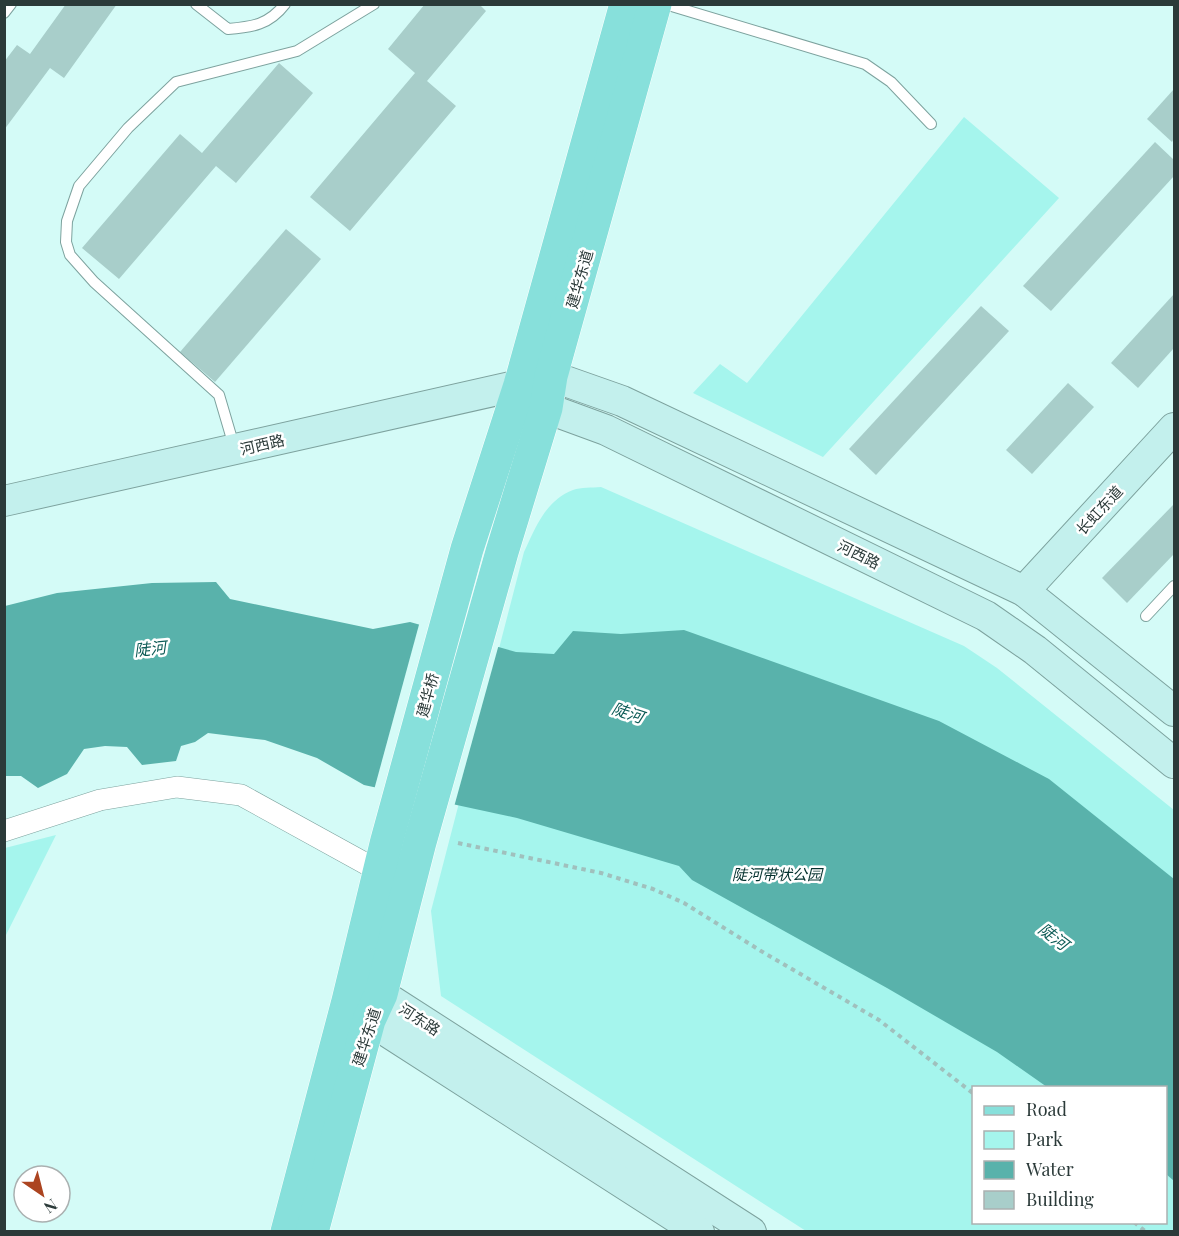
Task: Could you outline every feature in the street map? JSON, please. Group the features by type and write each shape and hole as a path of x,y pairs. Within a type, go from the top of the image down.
{"main road":[{"name":"建华东道","path":"467,549 520,385 626,4"},
{"name":"建华东道","path":"286,1232 366,1005 420,842 502,552 546,408 551,376 655,4"},
{"name":"建华桥","path":"383,856 467,549"},
{"name":"建华东道","path":"312,1232 366,1005 383,856"}],"street":[{"name":"河西路","path":"4,501 520,385 551,376"},
{"path":"551,376 622,401 1024,591 1174,711"},
{"name":"河西路","path":"520,385 546,408 606,430 986,616 1035,650 1174,763"},
{"name":"长虹东道","path":"1024,591 1174,428"},
{"path":"4,831 100,800 177,787 241,795 383,856"},
{"name":"河东路","path":"366,1005 699,1232"},
{"name":"河东路","path":"366,1005 751,1232"}],"lane":[{"path":"4,13 11,4"},
{"path":"196,4 228,29 253,27 278,13 285,4"},
{"path":"235,450 219,395 94,282 70,255 66,242 67,221 79,186 128,128 176,82 297,51 374,4"},
{"path":"665,4 866,64 891,82 931,124"},
{"path":"1146,616 1174,586"}],"path":[{"path":"458,843 601,873 653,889 684,903 879,1020 972,1092"}],"green space":[{"path":"964,117 1059,198 823,457 693,393 720,364 747,383"},
{"name":"陡河带状公园","path":"601,487 964,646 997,668 1174,810 1174,1231 806,1231 441,996 431,911 524,552 548,508 563,495 583,488"},
{"path":"56,835 5,937 5,848"}],"water":[{"name":"陡河","path":"216,582 230,599 373,629 410,622 516,652 554,654 573,631 621,634 684,630 939,721 1049,779 1174,879 1174,1181 1167,1175 1167,1086 1046,1086 997,1052 692,880 679,866 517,818 364,785 317,758 265,740 208,733 195,742 181,746 176,761 142,765 127,747 105,746 84,749 67,774 38,788 21,776 5,776 5,606 57,593 152,583"}],"pier":[{"path":"420,621 499,644 454,807 374,790"}],"building":[{"path":"66,4 117,4 64,78 50,68 4,130 4,62 17,45 30,54"},
{"path":"425,4 479,4 486,11 427,81 456,106 350,231 310,197 415,73 388,49"},
{"path":"279,63 313,93 236,183 216,166 119,279 82,248 180,134 202,153"},
{"path":"1174,89 1174,138 1172,142 1147,119"},
{"path":"1155,142 1174,160 1174,176 1051,311 1023,286"},
{"path":"286,229 321,259 215,382 180,352"},
{"path":"1174,294 1174,348 1138,388 1111,363"},
{"path":"981,306 1009,331 876,475 849,449"},
{"path":"1068,383 1094,407 1032,474 1006,450"},
{"path":"1174,504 1174,554 1127,603 1102,578"}]}
